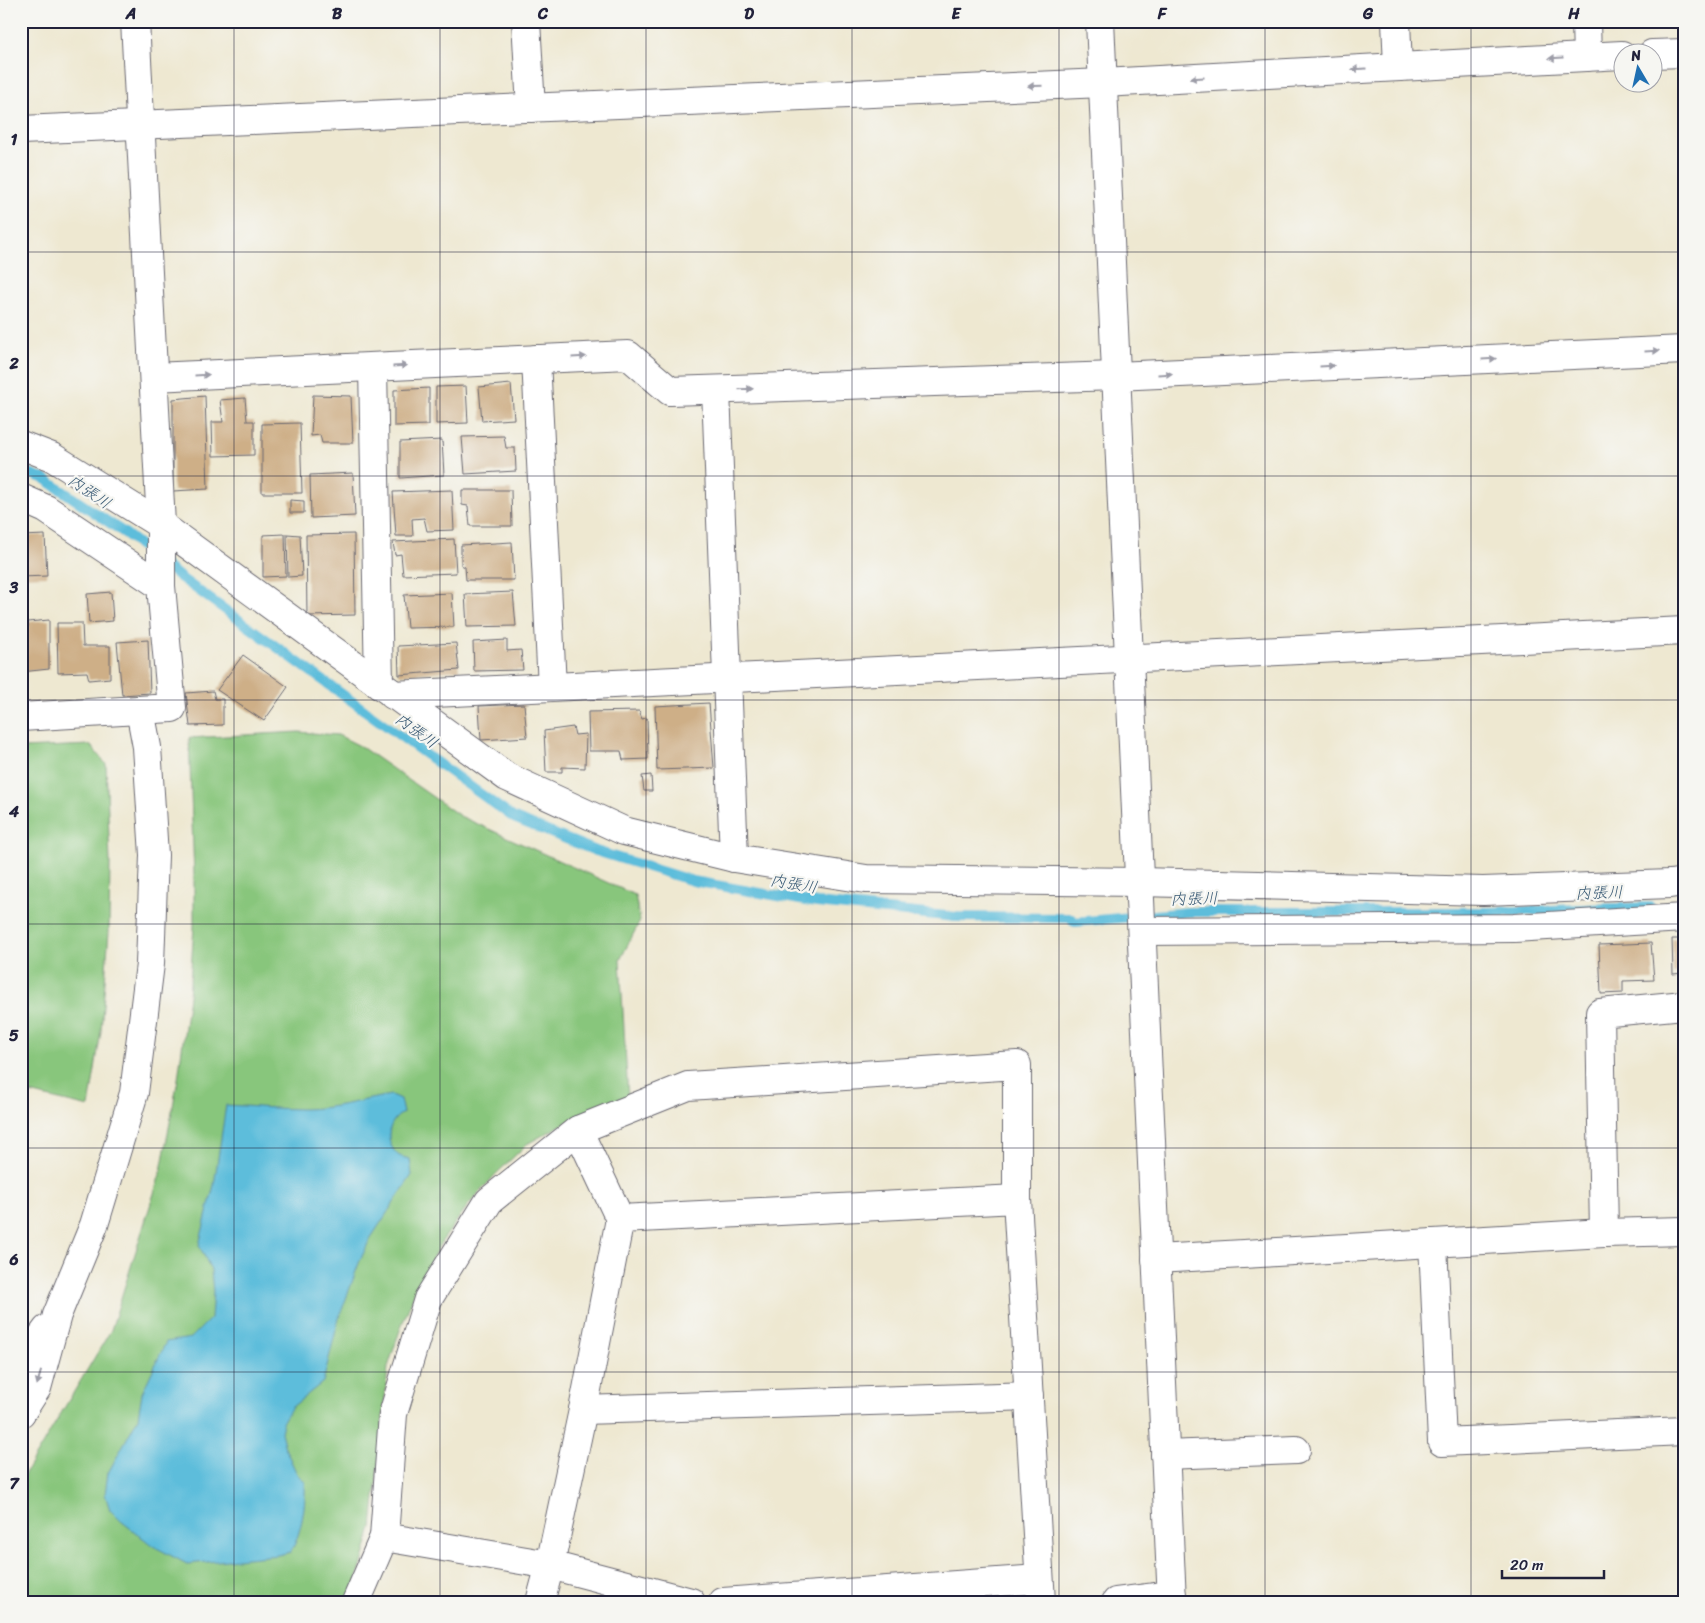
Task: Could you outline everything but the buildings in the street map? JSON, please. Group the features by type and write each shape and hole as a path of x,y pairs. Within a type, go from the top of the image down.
{"street":[{"path":"21,717 172,708 162,586 154,377 135,21"},
{"path":"526,21 531,108"},
{"path":"1100,21 1172,1599 1116,1602"},
{"path":"1396,21 1398,67"},
{"path":"1586,21 1587,57"},
{"path":"1662,54 1684,53"},
{"path":"21,130 1103,83 1612,56"},
{"path":"154,377 628,355 670,391 1116,376 1684,350"},
{"path":"536,359 552,687"},
{"path":"373,367 386,690"},
{"path":"716,390 734,858"},
{"path":"21,445 52,457 161,525 507,777 624,831 734,858 866,879 1140,887 1483,891 1684,882"},
{"path":"21,498 46,509 162,586"},
{"path":"386,690 552,687 1684,631"},
{"path":"21,1413 36,1388 57,1315 94,1225 134,1093 150,964 154,855 147,747 140,710"},
{"path":"1142,929 1514,928 1684,918"},
{"path":"1604,1233 1600,1013 1684,1005"},
{"path":"356,1602 384,1537 393,1414 428,1299 489,1201 578,1130 688,1086 1017,1065 1017,1199 1040,1590 723,1602"},
{"path":"540,1602 550,1565 583,1410 620,1219 578,1130"},
{"path":"620,1219 1017,1199"},
{"path":"1156,1259 1604,1233 1684,1231"},
{"path":"1433,1243 1442,1442 1684,1431"},
{"path":"21,1364 57,1315"},
{"path":"583,1410 1029,1396"},
{"path":"1165,1455 1296,1450"},
{"path":"384,1537 550,1565 691,1602"}],"green space":[{"path":"299,732 338,735 360,746 460,816 635,895 640,921 620,960 628,1097 589,1110 527,1144 469,1204 440,1244 418,1285 401,1327 388,1367 372,1528 351,1602 29,1602 21,1525 21,1480 111,1330 161,1171 178,1079 189,996 194,927 189,738"},
{"path":"90,745 106,764 110,862 109,932 101,1031 89,1107 21,1091 21,748"}],"water":[{"path":"391,1095 400,1099 403,1113 391,1126 389,1138 398,1155 410,1159 412,1175 370,1239 359,1263 339,1318 323,1382 292,1407 284,1419 281,1432 285,1448 297,1474 305,1482 305,1500 295,1544 291,1552 278,1555 187,1564 153,1546 121,1521 110,1510 105,1494 108,1473 138,1418 142,1393 166,1342 191,1338 211,1318 213,1292 211,1270 199,1245 214,1185 226,1105 314,1109"}],"waterway":[{"name":"内張川","path":"21,470 45,479 126,534 181,578 514,818 596,851 693,881 817,903 956,917 1070,918 1075,922 1189,912 1488,912 1650,907"}]}
